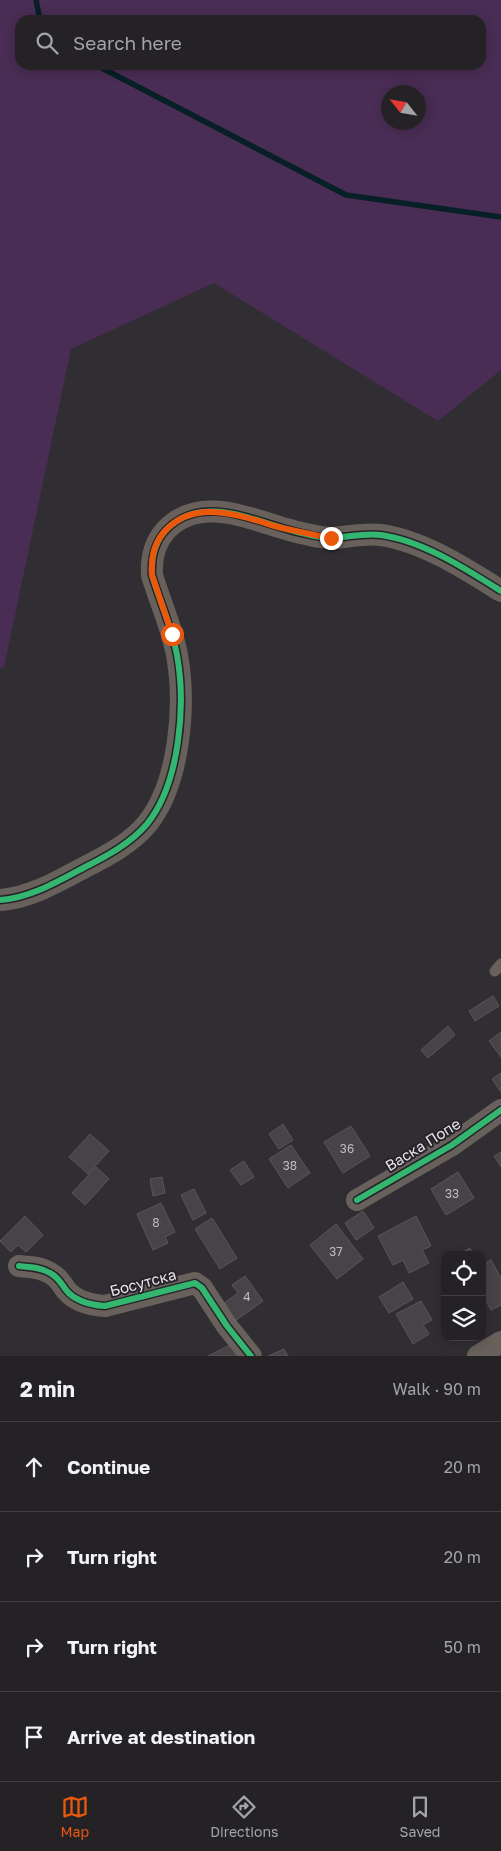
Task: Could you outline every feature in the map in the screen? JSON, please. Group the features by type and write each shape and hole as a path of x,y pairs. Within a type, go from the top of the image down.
{"street":[{"path":"0,900 28,894 50,885 118,848 129,841 147,824 164,796 172,770 180,721 180,675 172,634 151,567 157,542 176,521 196,513 221,512 304,534 331,538 370,534 399,539 450,561 501,591"},
{"name":"Васка Попе","path":"357,1200 452,1145 501,1110"},
{"name":"Босутска","path":"19,1266 49,1272 74,1297 94,1305 105,1306 195,1283 202,1288 227,1326 251,1356"},
{"path":"478,1356 501,1342"}],"shaded area":[{"path":"0,0 501,0 501,370 438,421 214,283 71,349 4,667 0,668"}],"building":[{"path":"493,996 499,1006 475,1021 469,1011"},
{"path":"448,1026 455,1035 428,1058 421,1050"},
{"path":"501,1032 501,1057 489,1041"},
{"path":"501,1073 501,1092 492,1079"},
{"path":"283,1124 293,1140 279,1149 269,1134"},
{"path":"351,1126 370,1156 343,1173 324,1142"},
{"path":"90,1134 109,1151 88,1174 69,1157"},
{"path":"291,1145 310,1173 288,1188 269,1159"},
{"path":"501,1152 501,1167 494,1156"},
{"path":"244,1161 254,1177 241,1185 230,1170"},
{"path":"96,1167 109,1179 85,1205 72,1193"},
{"path":"458,1172 474,1198 446,1215 431,1189"},
{"path":"162,1177 165,1193 153,1196 150,1179"},
{"path":"194,1189 206,1213 193,1220 181,1195"},
{"path":"161,1203 175,1232 165,1237 168,1243 153,1250 137,1214"},
{"path":"363,1211 374,1228 356,1240 345,1223"},
{"path":"25,1216 43,1235 26,1252 18,1245 11,1252 0,1241"},
{"path":"416,1216 431,1246 422,1250 429,1263 409,1273 403,1260 393,1265 378,1236"},
{"path":"212,1218 237,1258 220,1269 195,1229"},
{"path":"336,1224 363,1259 337,1279 310,1245"},
{"path":"491,1260 501,1278 501,1305 491,1310 486,1301 486,1263"},
{"path":"245,1276 263,1301 235,1321 223,1304 238,1293 232,1285"},
{"path":"403,1282 413,1299 389,1313 379,1297"},
{"path":"421,1301 432,1320 423,1325 429,1334 413,1344 396,1314"},
{"path":"234,1343 241,1356 208,1356"},
{"path":"284,1349 288,1356 268,1356"}],"waterway":[{"path":"36,0 39,15"},
{"path":"106,70 346,195 501,217"}],"cycle path":[{"path":"0,900 11,899 44,888 110,854 141,831 158,807 167,787 178,743 181,697 180,675 175,645 152,575 152,563 156,545 162,535 181,518 198,513 215,512 234,514 289,530 322,537 381,535 397,538 444,557 501,591"},
{"path":"357,1200 452,1145 501,1110"},
{"path":"19,1266 46,1271 57,1278 66,1290 79,1300 105,1306 195,1283 202,1288 227,1326 251,1356"}],"route":[{"path":"172,634 164,614 151,567 157,542 162,534 176,521 196,513 208,511 221,512 304,534 331,538"}]}
